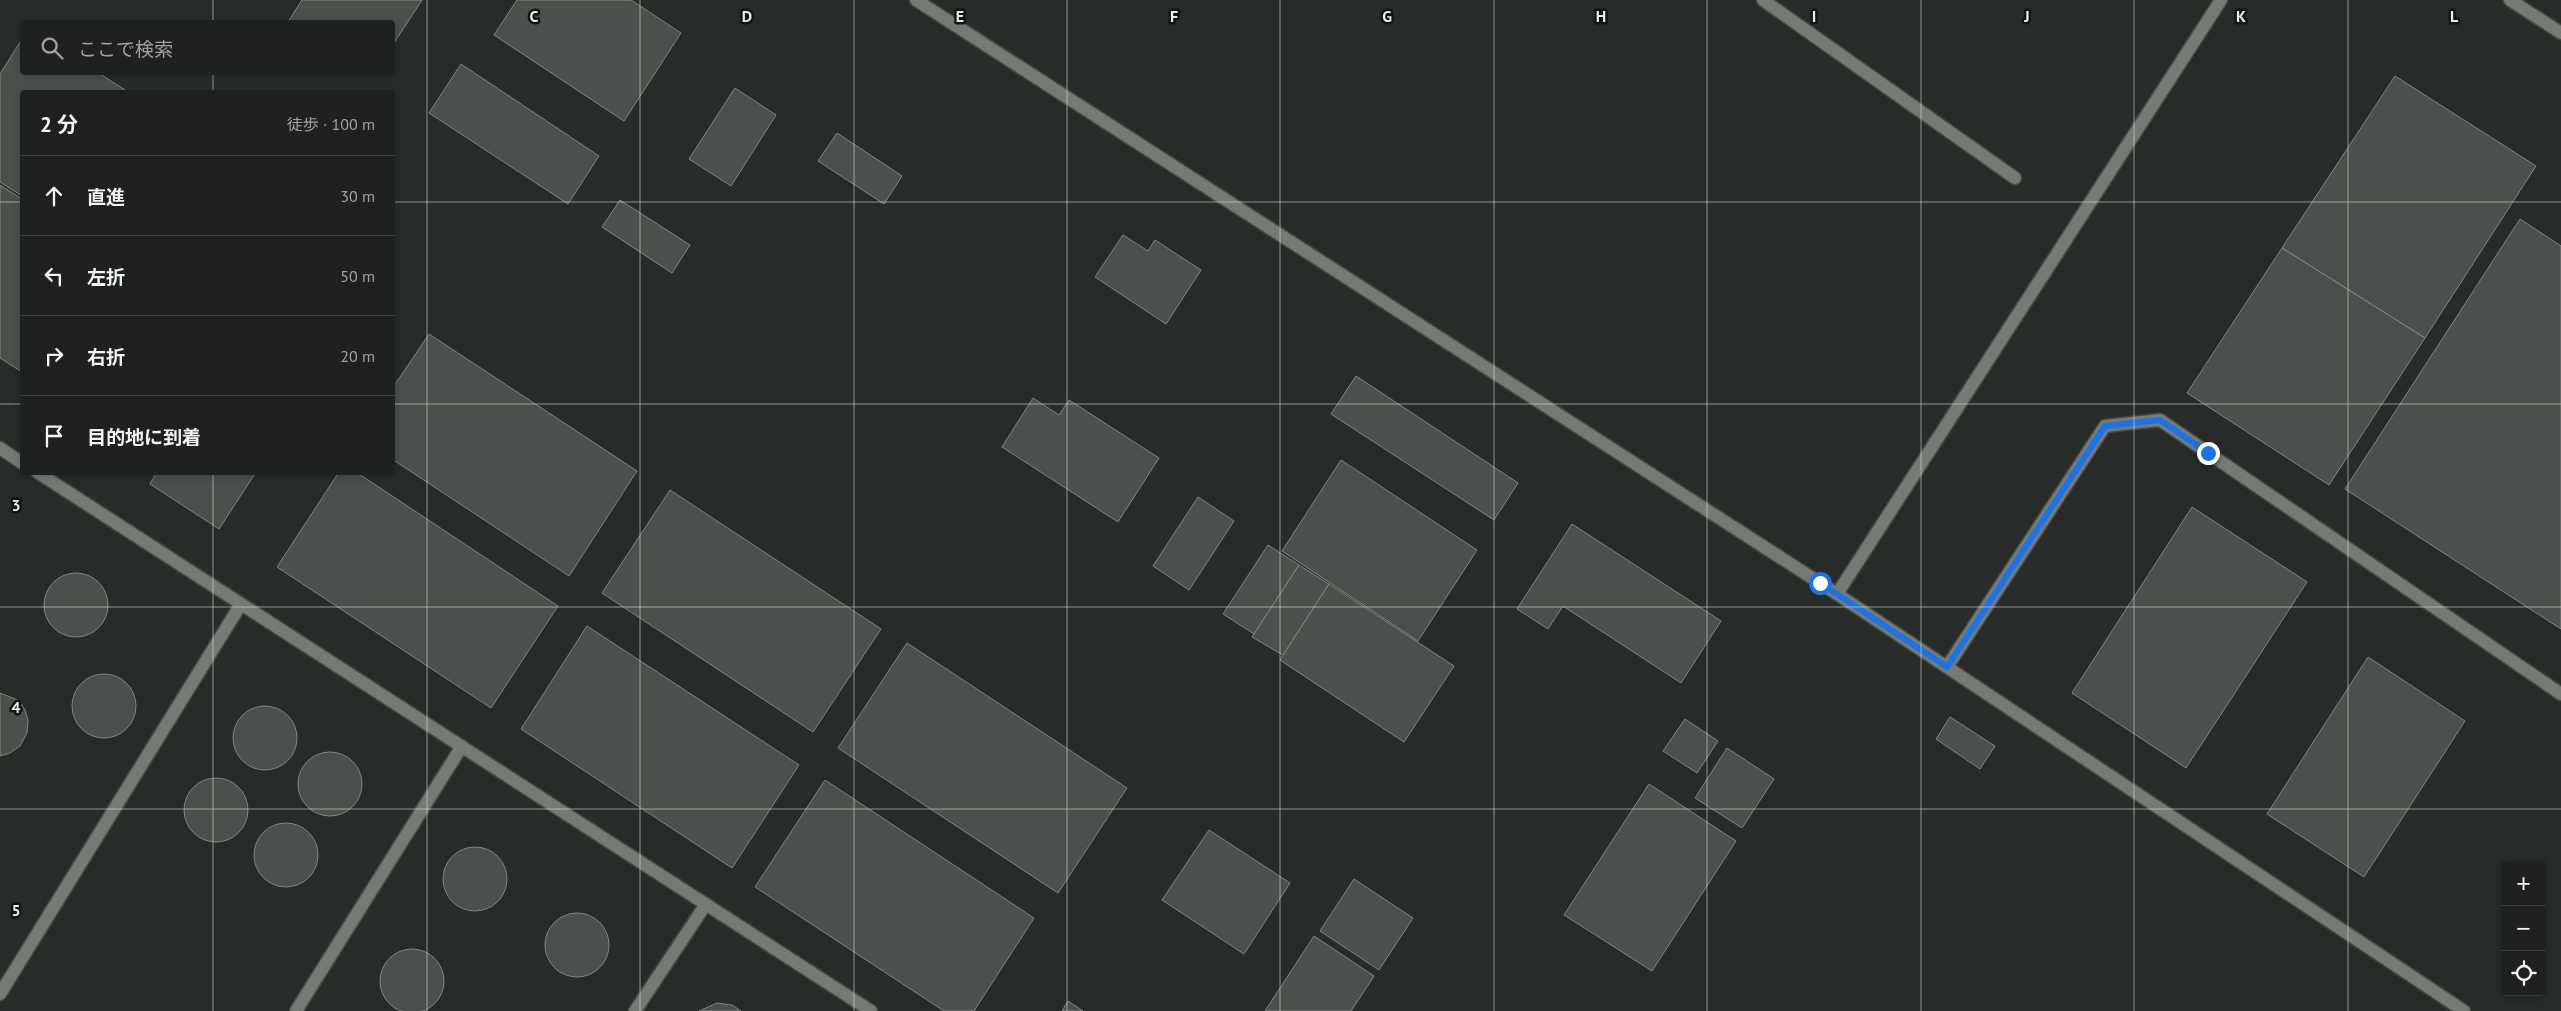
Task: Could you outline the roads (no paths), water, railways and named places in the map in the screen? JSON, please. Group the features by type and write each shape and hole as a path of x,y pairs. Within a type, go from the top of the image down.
{"lane":[{"path":"916,0 1837,594 2464,1011"},
{"path":"1763,0 2015,178"},
{"path":"1837,594 2221,0"},
{"path":"2510,0 2561,33"},
{"path":"1947,667 2105,426 2160,420 2561,694"},
{"path":"0,448 20,462"},
{"path":"42,475 871,1011"},
{"path":"0,994 241,604"},
{"path":"296,1011 462,746"},
{"path":"635,1011 706,904"}]}
